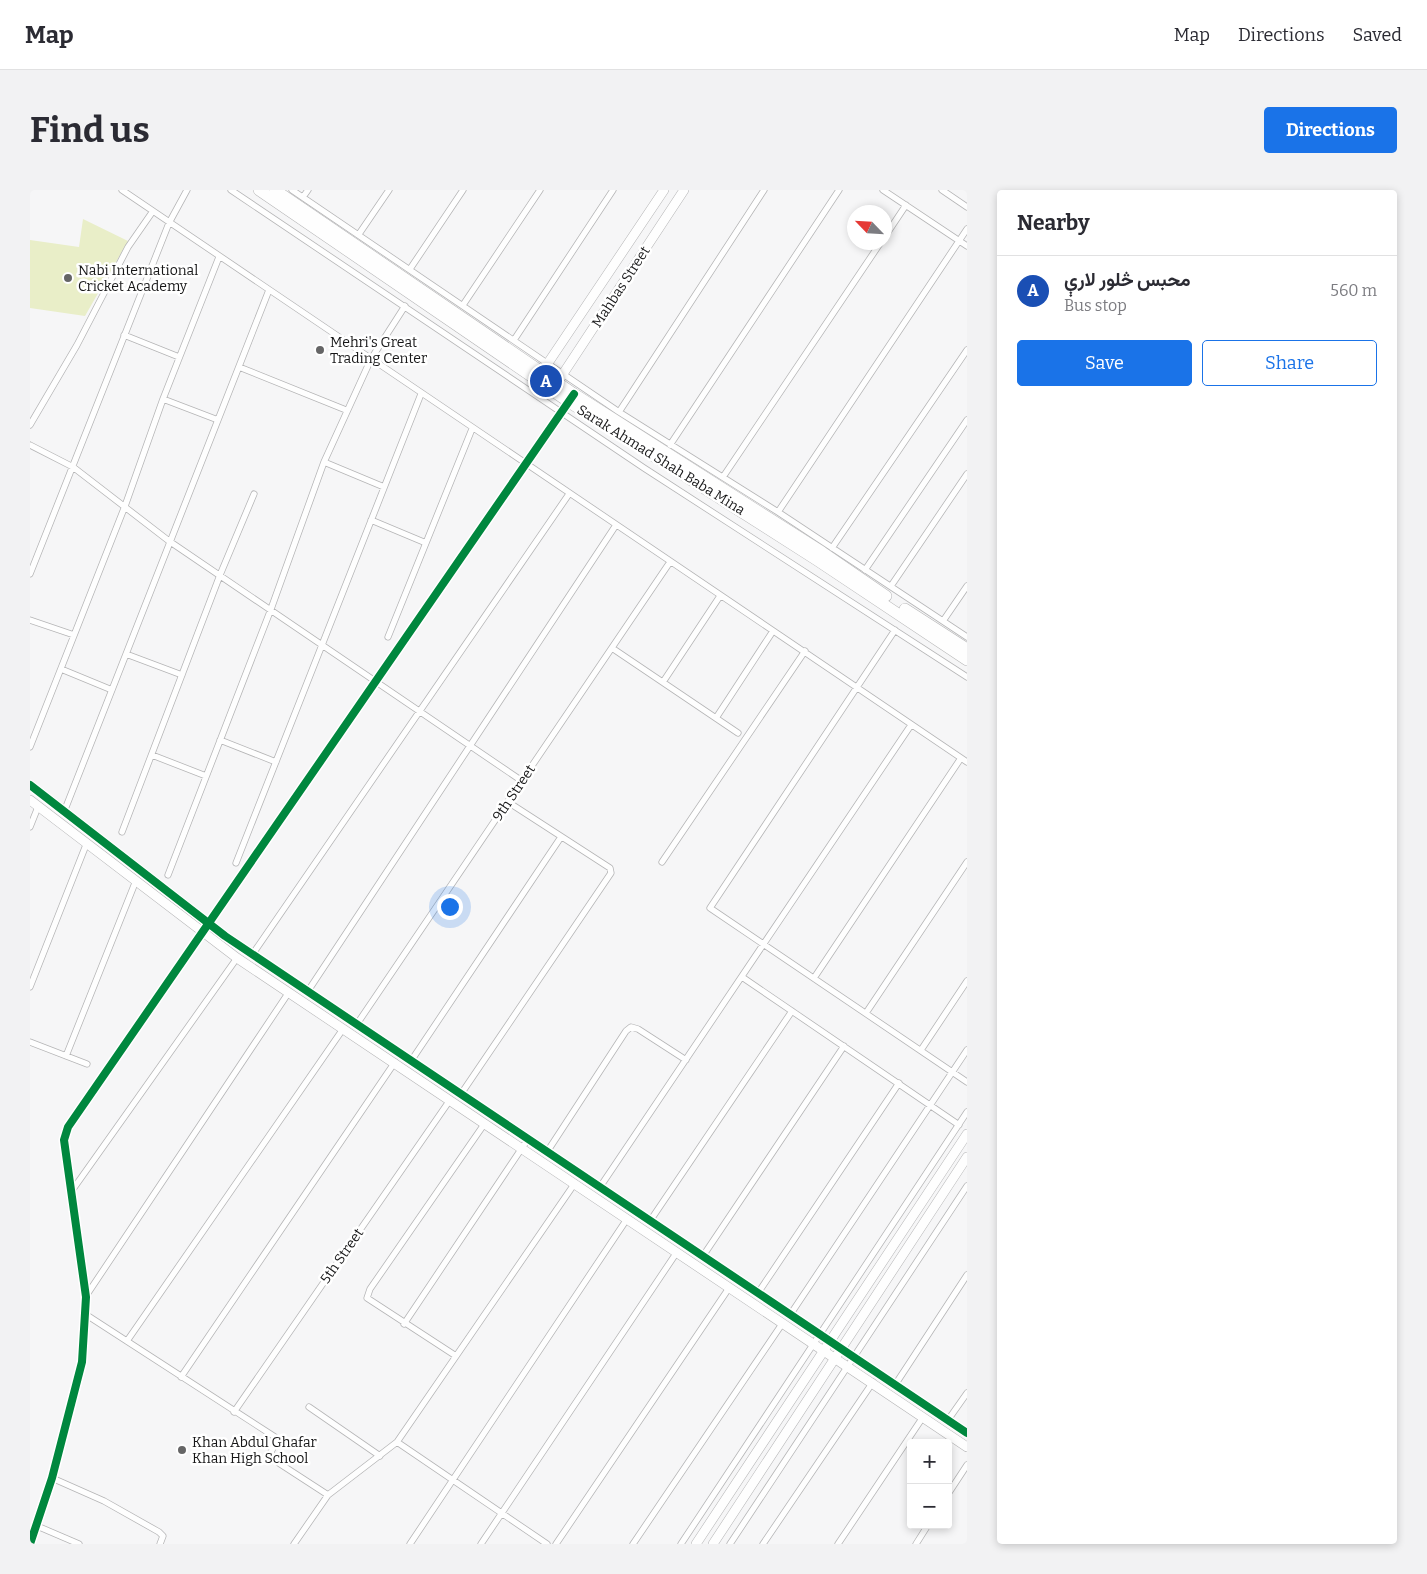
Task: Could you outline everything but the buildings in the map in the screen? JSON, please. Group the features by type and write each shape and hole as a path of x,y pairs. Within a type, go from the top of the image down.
{"highway":[{"name":"Sarak Ahmad Shah Baba Mina","path":"259,190 967,660"},
{"path":"276,190 560,378 572,398 822,552 967,649"}],"street":[{"path":"122,190 472,429 967,762"},
{"path":"30,574 169,223 187,190"},
{"path":"231,190 644,468 967,677"},
{"path":"292,190 514,340 545,368"},
{"path":"303,197 308,190"},
{"path":"359,234 389,190"},
{"path":"410,269 463,190"},
{"path":"463,305 540,190"},
{"path":"514,340 613,190"},
{"name":"Mahbas Street","path":"545,368 664,190"},
{"name":"Mahbas Street","path":"560,378 684,190"},
{"path":"619,412 764,190"},
{"path":"670,445 839,190"},
{"path":"883,190 967,246"},
{"path":"942,190 967,207"},
{"path":"892,226 906,205"},
{"path":"30,425 77,345 128,247 153,211"},
{"path":"778,512 967,229"},
{"path":"723,477 876,250"},
{"path":"30,747 126,506 163,399 219,257"},
{"path":"64,812 169,541 270,290"},
{"path":"168,876 271,609 324,462 346,410 371,359 405,306"},
{"path":"124,336 179,357"},
{"path":"832,548 967,350"},
{"path":"239,367 346,410"},
{"path":"560,378 619,412 723,477 967,637"},
{"path":"236,863 321,643 421,394"},
{"path":"30,1544 52,1478 79,1377 85,1314 86,1297 64,1140 68,1127 572,398"},
{"path":"163,399 218,420"},
{"path":"865,570 967,420"},
{"path":"388,637 472,429"},
{"path":"30,446 73,467 169,541 378,681 522,781"},
{"path":"324,462 384,487"},
{"path":"891,586 967,474"},
{"path":"122,832 220,575 254,494"},
{"path":"252,955 569,494"},
{"path":"371,520 426,543"},
{"path":"308,991 616,526"},
{"name":"9th Street","path":"357,1024 670,562"},
{"path":"944,621 967,586"},
{"path":"662,682 720,596"},
{"path":"30,620 74,635"},
{"path":"895,630 710,906 711,909 967,1082"},
{"path":"716,718 773,631"},
{"path":"612,648 738,733"},
{"path":"662,862 805,652"},
{"path":"126,654 182,675"},
{"path":"61,669 112,690"},
{"path":"600,1187 912,725"},
{"path":"220,740 276,762"},
{"path":"152,755 206,776"},
{"path":"814,978 961,758"},
{"path":"30,785 209,924 252,955 967,1433"},
{"path":"30,800 86,845 237,958 967,1446"},
{"path":"461,1094 611,873 610,868 508,802"},
{"path":"30,827 38,807"},
{"path":"411,1061 560,837"},
{"path":"30,987 86,845"},
{"path":"866,1013 967,862"},
{"path":"66,1056 135,882"},
{"path":"71,1192 237,958"},
{"path":"742,977 959,1125"},
{"path":"921,1050 967,981"},
{"path":"86,1297 289,992"},
{"path":"650,1221 792,1010"},
{"path":"547,1152 626,1031 631,1027 638,1029 686,1060"},
{"path":"126,1341 342,1029"},
{"path":"30,1042 88,1064"},
{"path":"703,1256 844,1046"},
{"path":"790,1315 967,1050"},
{"path":"181,1377 395,1062"},
{"path":"758,1293 899,1083"},
{"name":"5th Street","path":"234,1412 450,1100"},
{"path":"681,1544 967,1112"},
{"path":"456,1356 404,1324 367,1298 370,1290 485,1124"},
{"path":"696,1544 967,1134"},
{"path":"404,1324 528,1139"},
{"path":"713,1544 967,1157"},
{"path":"294,1544 328,1495 397,1442 575,1183"},
{"path":"730,1544 967,1186"},
{"path":"410,1544 627,1218"},
{"path":"481,1544 677,1252"},
{"path":"895,1385 967,1275"},
{"path":"556,1544 729,1288"},
{"path":"85,1314 275,1437 276,1442 270,1454 271,1458 328,1495"},
{"path":"632,1544 782,1324"},
{"path":"763,1544 873,1382"},
{"path":"948,1420 967,1393"},
{"path":"309,1407 380,1456"},
{"path":"838,1544 923,1417"},
{"path":"397,1442 547,1544"},
{"path":"952,1488 967,1465"},
{"path":"52,1478 104,1501 160,1532 163,1536 160,1544"},
{"path":"37,1526 79,1544"},
{"path":"916,1544 925,1529"}],"green space":[{"name":"Nabi International Cricket Academy","path":"83,219 128,241 85,316 30,308 30,240 79,247"}],"cycle path":[{"path":"30,1544 52,1478 82,1362 86,1297 64,1140 68,1127 574,394"},
{"path":"30,785 225,936 967,1433"}],"place":[{"name":"Nabi International Cricket Academy","path":"68,278"},
{"name":"Mehri's Great Trading Center","path":"320,350"},
{"name":"محبس څلور لارې","path":"546,381"},
{"name":"Khan Abdul Ghafar Khan High School","path":"182,1450"}]}
